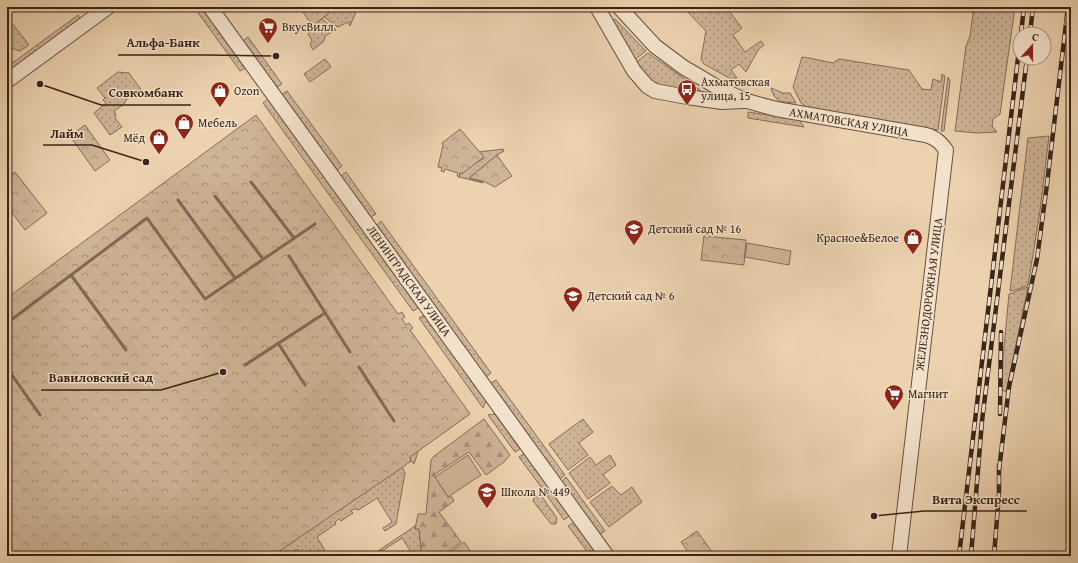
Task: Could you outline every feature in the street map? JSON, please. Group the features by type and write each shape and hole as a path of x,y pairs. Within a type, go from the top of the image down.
{"street":[{"path":"7,82 108,7"},
{"name":"ЛЕНИНГРАДСКАЯ УЛИЦА","path":"210,7 607,556"},
{"name":"АХМАТОВСКАЯ УЛИЦА","path":"597,7 634,71 647,86 655,91 694,98 722,102 746,101"},
{"name":"АХМАТОВСКАЯ УЛИЦА","path":"619,7 655,46 683,67 722,90 746,101 776,109 926,135 935,138 946,150"},
{"name":"ЖЕЛЕЗНОДОРОЖНАЯ УЛИЦА","path":"899,556 946,150"}],"green space":[{"path":"194,7 202,7 245,68 240,71"},
{"path":"299,7 336,7 313,26"},
{"path":"336,7 358,7 350,26 348,22 338,27 324,17"},
{"path":"683,7 726,7 742,28 733,35 745,52 761,41 764,45 758,50 746,72 739,64 731,70 737,78 731,79 704,64 701,59 706,31"},
{"path":"974,7 1015,7 1000,114 993,119 992,126 997,132 977,133 955,131 966,46 970,36"},
{"path":"78,15 80,19 7,73 7,67"},
{"path":"8,18 29,45 20,51 7,47"},
{"path":"322,19 336,30 325,36 324,41 313,50 310,45 312,40 308,34 313,26"},
{"path":"615,19 646,51 633,61 611,21"},
{"path":"248,37 282,84 277,87 243,41"},
{"path":"648,53 700,90 700,92 659,86 646,77 635,63"},
{"path":"802,57 833,63 839,59 909,70 922,89 931,90 933,79 941,82 942,74 945,76 938,130 808,108 801,103 793,87"},
{"path":"325,59 331,67 310,82 304,74"},
{"path":"118,72 129,73 142,91 128,97 124,104 114,111 116,115 115,118 122,127 110,135 94,113 106,103 103,100 105,98 97,88"},
{"path":"948,77 950,81 944,131 941,131"},
{"path":"771,88 783,93 790,93 796,103 780,101 775,97"},
{"path":"287,91 342,166 337,170 282,94"},
{"path":"268,99 418,308 413,311 263,103"},
{"path":"748,112 799,120 804,127 748,118"},
{"path":"256,115 398,314 402,312 405,317 402,319 406,325 409,323 413,328 410,330 470,414 410,457 411,461 403,467 272,556 7,556 7,298"},
{"path":"85,125 110,160 95,171 70,136"},
{"path":"460,129 484,157 463,173 460,173 459,177 457,176 458,173 445,169 444,172 441,171 442,168 438,167 443,145 442,143"},
{"path":"1049,136 1040,211 1028,285 1010,291 1028,138"},
{"path":"503,149 504,151 469,178 483,183 459,177 460,173 484,158 479,152"},
{"path":"497,155 512,176 495,187 483,181 469,178"},
{"path":"15,172 47,213 25,230 7,206 7,178"},
{"path":"346,172 376,214 371,217 341,176"},
{"path":"381,221 491,373 486,377 377,225"},
{"path":"704,236 746,240 744,265 701,260"},
{"path":"747,243 791,251 789,265 745,257"},
{"path":"1028,287 1006,392 1002,390 1003,359 1009,294"},
{"path":"422,316 426,317 486,401 483,408 419,318"},
{"path":"496,380 565,475 560,479 491,383"},
{"path":"495,414 520,449 515,452 488,415"},
{"path":"484,419 510,455 504,462 486,475 469,452 434,475 448,497 452,497 454,501 439,512 461,542 442,556 422,556 419,529 415,529 418,514 426,514 431,460 434,456"},
{"path":"583,419 593,432 579,443 588,455 568,470 549,444"},
{"path":"417,451 414,464 411,461 402,467 405,473 396,524 385,531 383,528 392,522 377,498 360,509 357,510 356,508 351,511 353,513 341,521 339,519 335,522 336,524 317,537 328,556 301,556 297,549 287,556 267,556"},
{"path":"524,454 549,488 544,491 519,457"},
{"path":"468,455 481,475 448,497 435,477"},
{"path":"610,455 616,465 603,475 610,483 588,499 569,473 590,457 596,465"},
{"path":"566,477 605,531 600,534 562,482"},
{"path":"612,486 621,495 632,487 642,502 609,527 590,502"},
{"path":"551,491 569,516 564,520 546,494"},
{"path":"540,494 557,518 556,524 551,524 533,501 534,498"},
{"path":"574,522 594,550 589,554 568,526"},
{"path":"415,526 415,529 419,528 422,556 413,555 402,538 379,553 380,556 377,556 378,551"},
{"path":"697,531 715,556 691,556 681,542"},
{"path":"464,542 474,556 445,556"}],"waterway":[{"path":"251,182 294,238"},
{"path":"215,196 263,259"},
{"path":"178,200 235,278"},
{"path":"7,323 147,218 205,299 315,224"},
{"path":"289,256 350,352"},
{"path":"71,275 126,350"},
{"path":"245,365 325,313"},
{"path":"278,343 305,385"},
{"path":"359,367 394,421"},
{"path":"7,368 40,415"}],"railway":[{"path":"1022,26 1024,7"},
{"path":"1031,26 1033,7"},
{"path":"999,470 1009,387 1037,259 1068,7"},
{"path":"959,556 1017,66"},
{"path":"971,556 982,421 1026,66"},
{"path":"1000,414 1001,332"},
{"path":"994,556 999,493 999,466"}],"place":[{"name":"ВкусВилл","path":"268,44"},
{"name":"Альфа-Банк","path":"276,56"},
{"name":"Совкомбанк","path":"40,84"},
{"name":"Ахматовская улица, 15","path":"687,106"},
{"name":"Ozon","path":"220,108"},
{"name":"Мебель","path":"184,140"},
{"name":"Мёд","path":"159,155"},
{"name":"Лайм","path":"146,162"},
{"name":"Детский сад № 16","path":"634,246"},
{"name":"Красное&Белое","path":"913,255"},
{"name":"Детский сад № 6","path":"573,313"},
{"name":"Вавиловский сад","path":"223,372"},
{"name":"Магнит","path":"894,411"},
{"name":"Школа № 449","path":"487,509"},
{"name":"Вита Экспресс","path":"874,516"}]}
